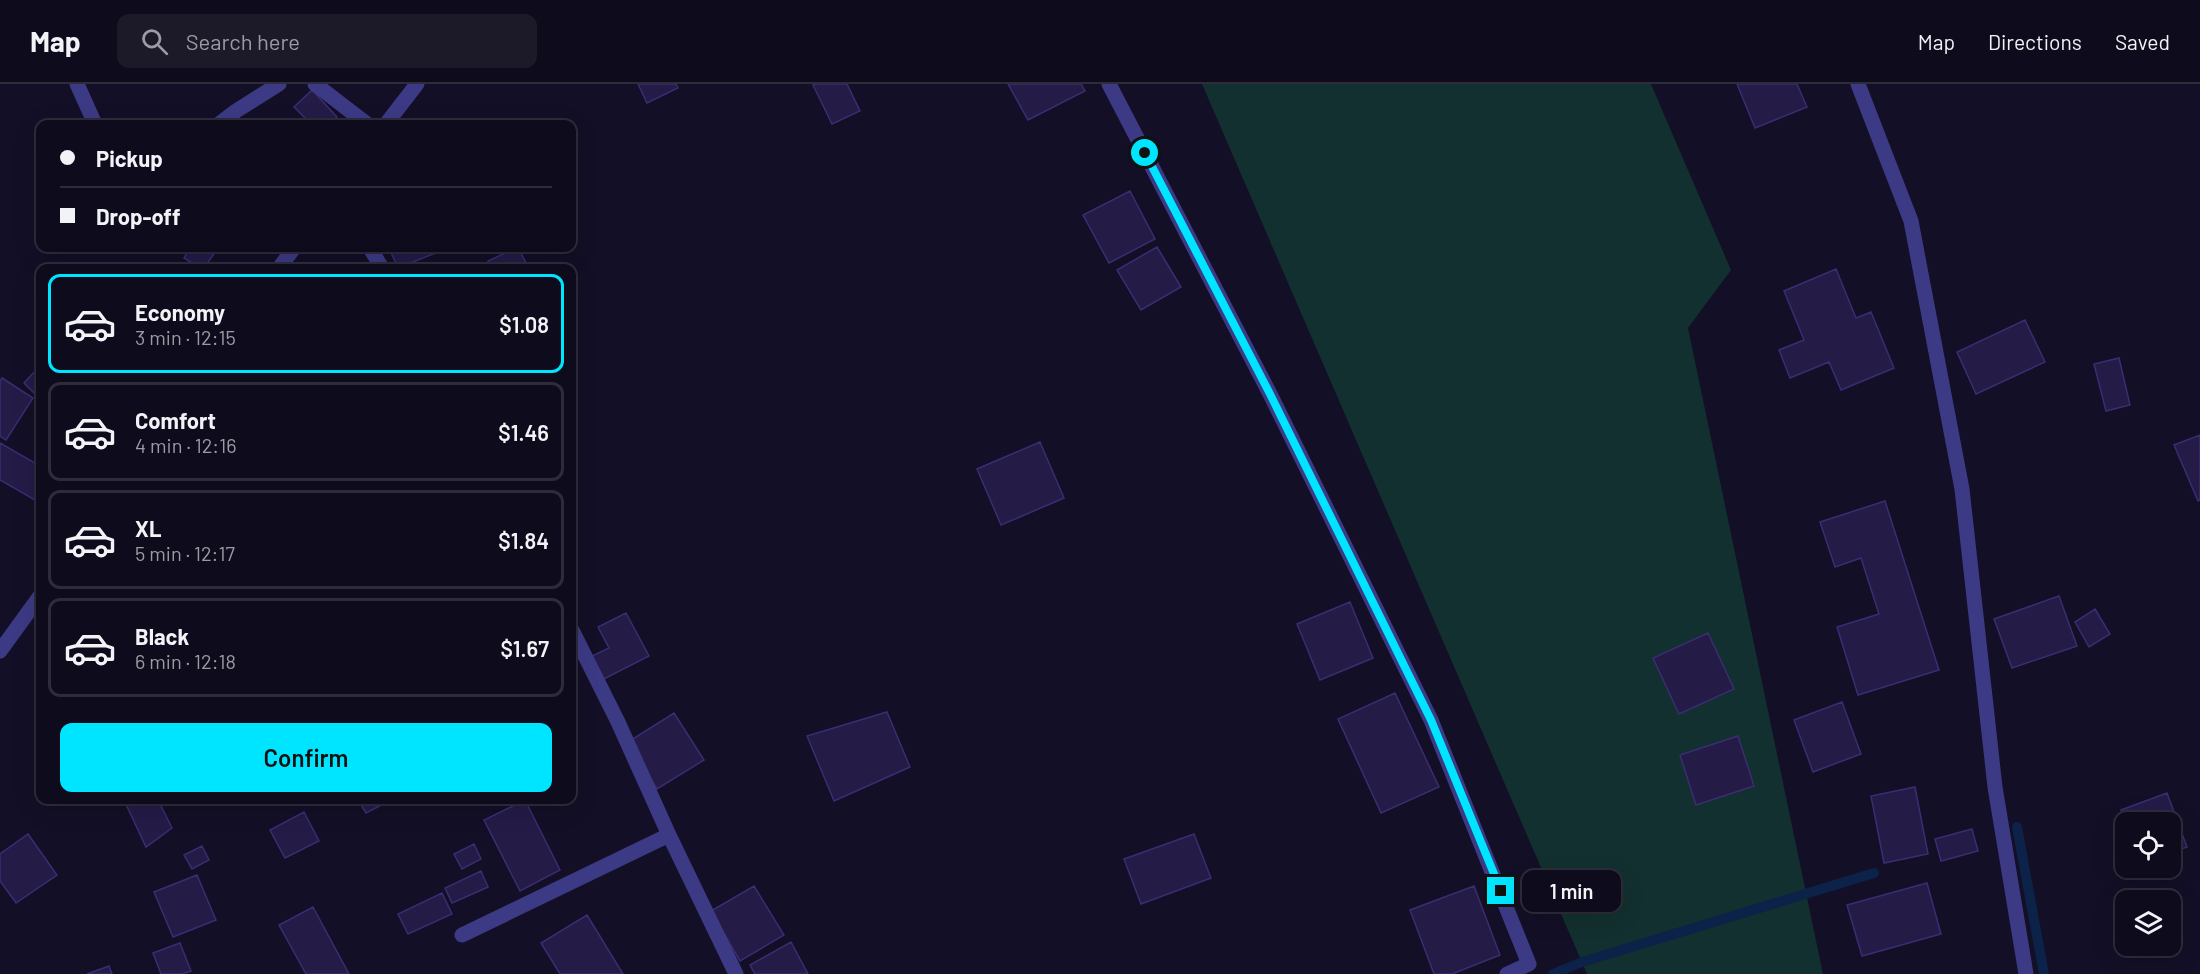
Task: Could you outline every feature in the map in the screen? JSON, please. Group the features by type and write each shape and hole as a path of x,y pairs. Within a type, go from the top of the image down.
{"street":[{"path":"77,84 93,120"},
{"path":"224,120 279,84"},
{"path":"315,84 362,120"},
{"path":"389,120 417,84"},
{"path":"1109,84 1264,384 1431,720 1528,964 1507,974"},
{"path":"1858,84 1911,221 1958,466 1995,787 2026,974"},
{"path":"0,651 36,602"},
{"path":"576,638 618,722 736,974"},
{"path":"462,935 669,835"}],"green space":[{"path":"1202,84 1651,84 1731,270 1688,328 1823,974 1587,974"}],"building":[{"path":"638,84 676,84 678,88 647,103"},
{"path":"847,84 860,111 832,124 813,85"},
{"path":"1008,84 1081,84 1085,91 1028,120"},
{"path":"1737,84 1797,84 1807,107 1755,128"},
{"path":"312,90 337,117 334,120 307,120 294,107"},
{"path":"1130,191 1155,239 1109,263 1083,215"},
{"path":"1157,247 1181,287 1141,310 1117,270"},
{"path":"188,252 215,252 207,264 194,264 184,258"},
{"path":"391,252 438,252 408,264 396,264"},
{"path":"507,252 520,252 527,264 490,264 488,261"},
{"path":"1836,269 1856,318 1871,312 1894,368 1841,390 1829,362 1790,378 1779,350 1804,340 1784,291"},
{"path":"2025,320 2045,362 1976,394 1957,352"},
{"path":"2119,358 2130,405 2106,411 2094,364"},
{"path":"36,370 36,395 24,383"},
{"path":"2,378 33,398 6,440 0,436 0,381"},
{"path":"2200,435 2200,500 2198,501 2174,445"},
{"path":"1040,442 1064,498 1001,525 977,469"},
{"path":"0,443 36,464 36,501 0,480"},
{"path":"1885,501 1939,670 1858,695 1837,627 1879,614 1861,558 1835,567 1820,522"},
{"path":"2059,596 2077,646 2012,668 1994,619"},
{"path":"1350,602 1373,658 1320,680 1297,624"},
{"path":"2095,609 2110,634 2089,647 2075,622"},
{"path":"626,613 649,656 604,679 592,656 609,648 598,627"},
{"path":"1708,633 1734,689 1679,714 1653,658"},
{"path":"1395,693 1439,787 1381,813 1338,719"},
{"path":"1842,702 1861,754 1813,772 1794,720"},
{"path":"887,712 910,767 834,801 807,736"},
{"path":"674,713 704,760 657,789 628,742"},
{"path":"1738,736 1754,786 1696,805 1680,755"},
{"path":"1915,787 1928,854 1884,863 1871,796"},
{"path":"2167,793 2174,812 2122,812 2121,810"},
{"path":"126,804 160,804 172,828 146,847"},
{"path":"360,804 383,804 366,813"},
{"path":"517,804 527,804 560,870 520,891 484,820"},
{"path":"304,812 319,841 285,858 270,830"},
{"path":"1972,829 1978,851 1941,861 1935,839"},
{"path":"2181,831 2187,847 2181,849"},
{"path":"28,834 57,875 16,903 0,881 0,854"},
{"path":"1194,834 1211,878 1141,904 1124,859"},
{"path":"474,844 481,859 462,869 454,854"},
{"path":"202,846 209,860 192,869 184,855"},
{"path":"481,871 488,887 452,903 445,888"},
{"path":"197,875 216,920 173,937 154,892"},
{"path":"1927,883 1941,934 1862,956 1847,905"},
{"path":"754,886 784,935 740,961 711,911"},
{"path":"1474,886 1500,955 1452,974 1434,974 1410,910"},
{"path":"442,893 452,914 408,934 398,914"},
{"path":"313,907 349,974 306,974 279,925"},
{"path":"587,915 623,974 560,974 541,943"},
{"path":"791,942 808,974 755,974 750,965"},
{"path":"180,943 191,971 182,974 161,974 153,953"},
{"path":"109,966 112,974 87,974"}],"waterway":[{"path":"2017,827 2044,974"},
{"path":"1553,974 1582,962 1874,873"}],"route":[{"path":"1145,153 1270,394 1431,720 1501,891"}]}
